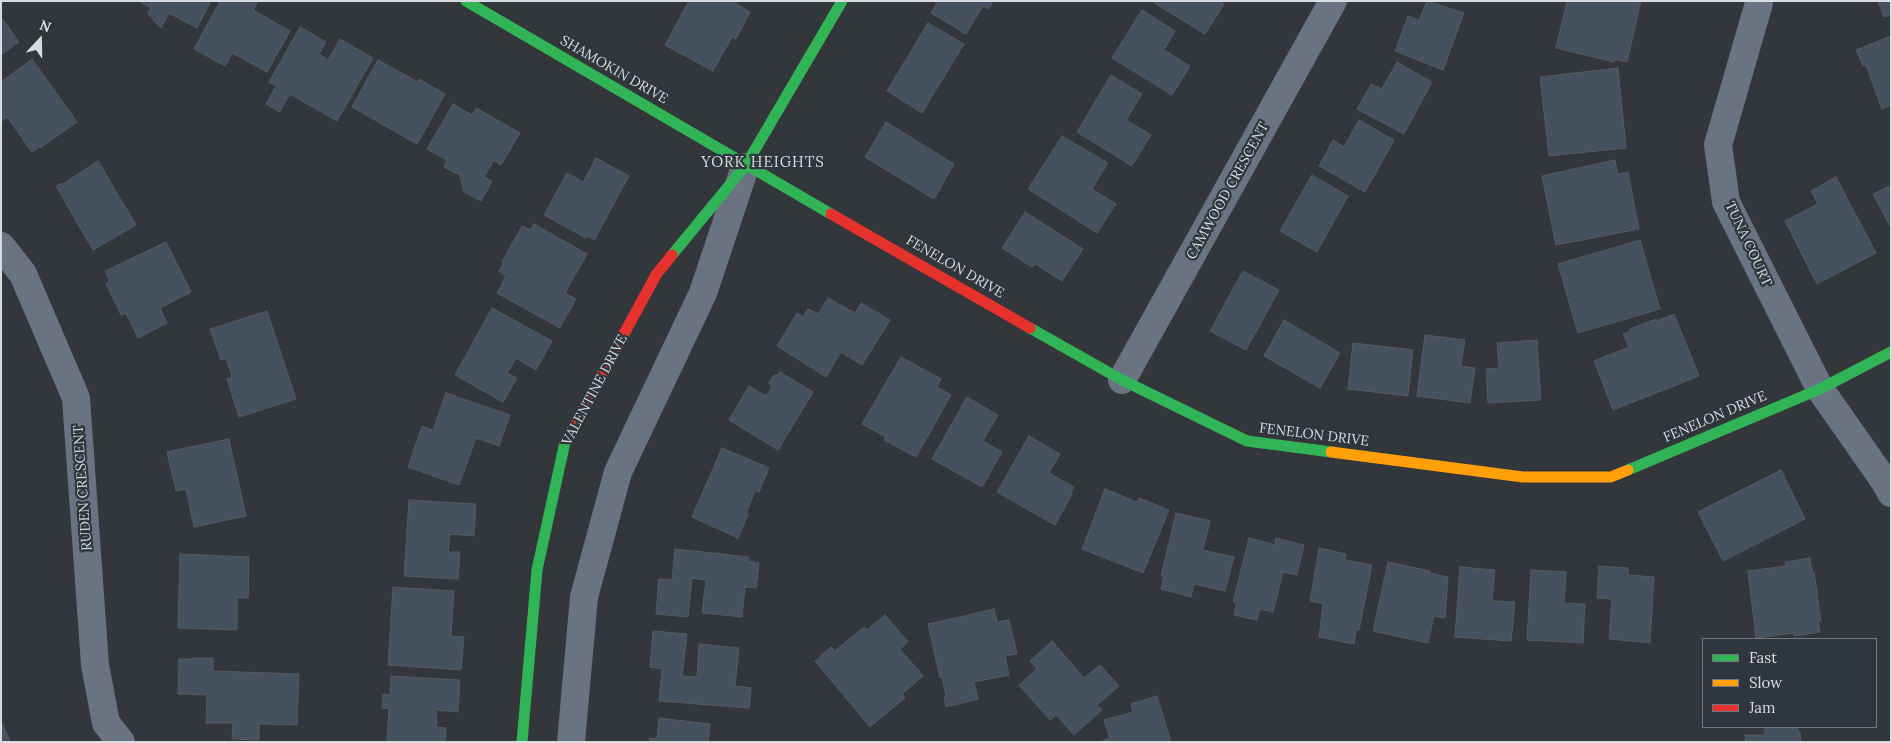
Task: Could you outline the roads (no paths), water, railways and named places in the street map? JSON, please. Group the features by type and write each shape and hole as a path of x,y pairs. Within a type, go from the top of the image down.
{"street":[{"name":"SHAMOKIN DRIVE","path":"466,1 746,165"},
{"name":"VALENTINE DRIVE","path":"522,742 537,570 565,442 656,275 746,165 842,1"},
{"name":"CAMWOOD CRESCENT","path":"1122,380 1333,1"},
{"name":"TUNA COURT","path":"1759,3 1718,145 1726,202 1820,389 1891,493"},
{"name":"VALENTINE DRIVE","path":"571,742 584,596 618,472 703,293 746,165"},
{"name":"FENELON DRIVE","path":"746,165 1122,380 1247,441 1523,477 1611,477 1820,389 1891,352"},
{"name":"RUDEN CRESCENT","path":"1,246 23,274 76,398 95,665 106,723 121,742"}],"district":[{"name":"YORK HEIGHTS","path":"763,163"}]}
